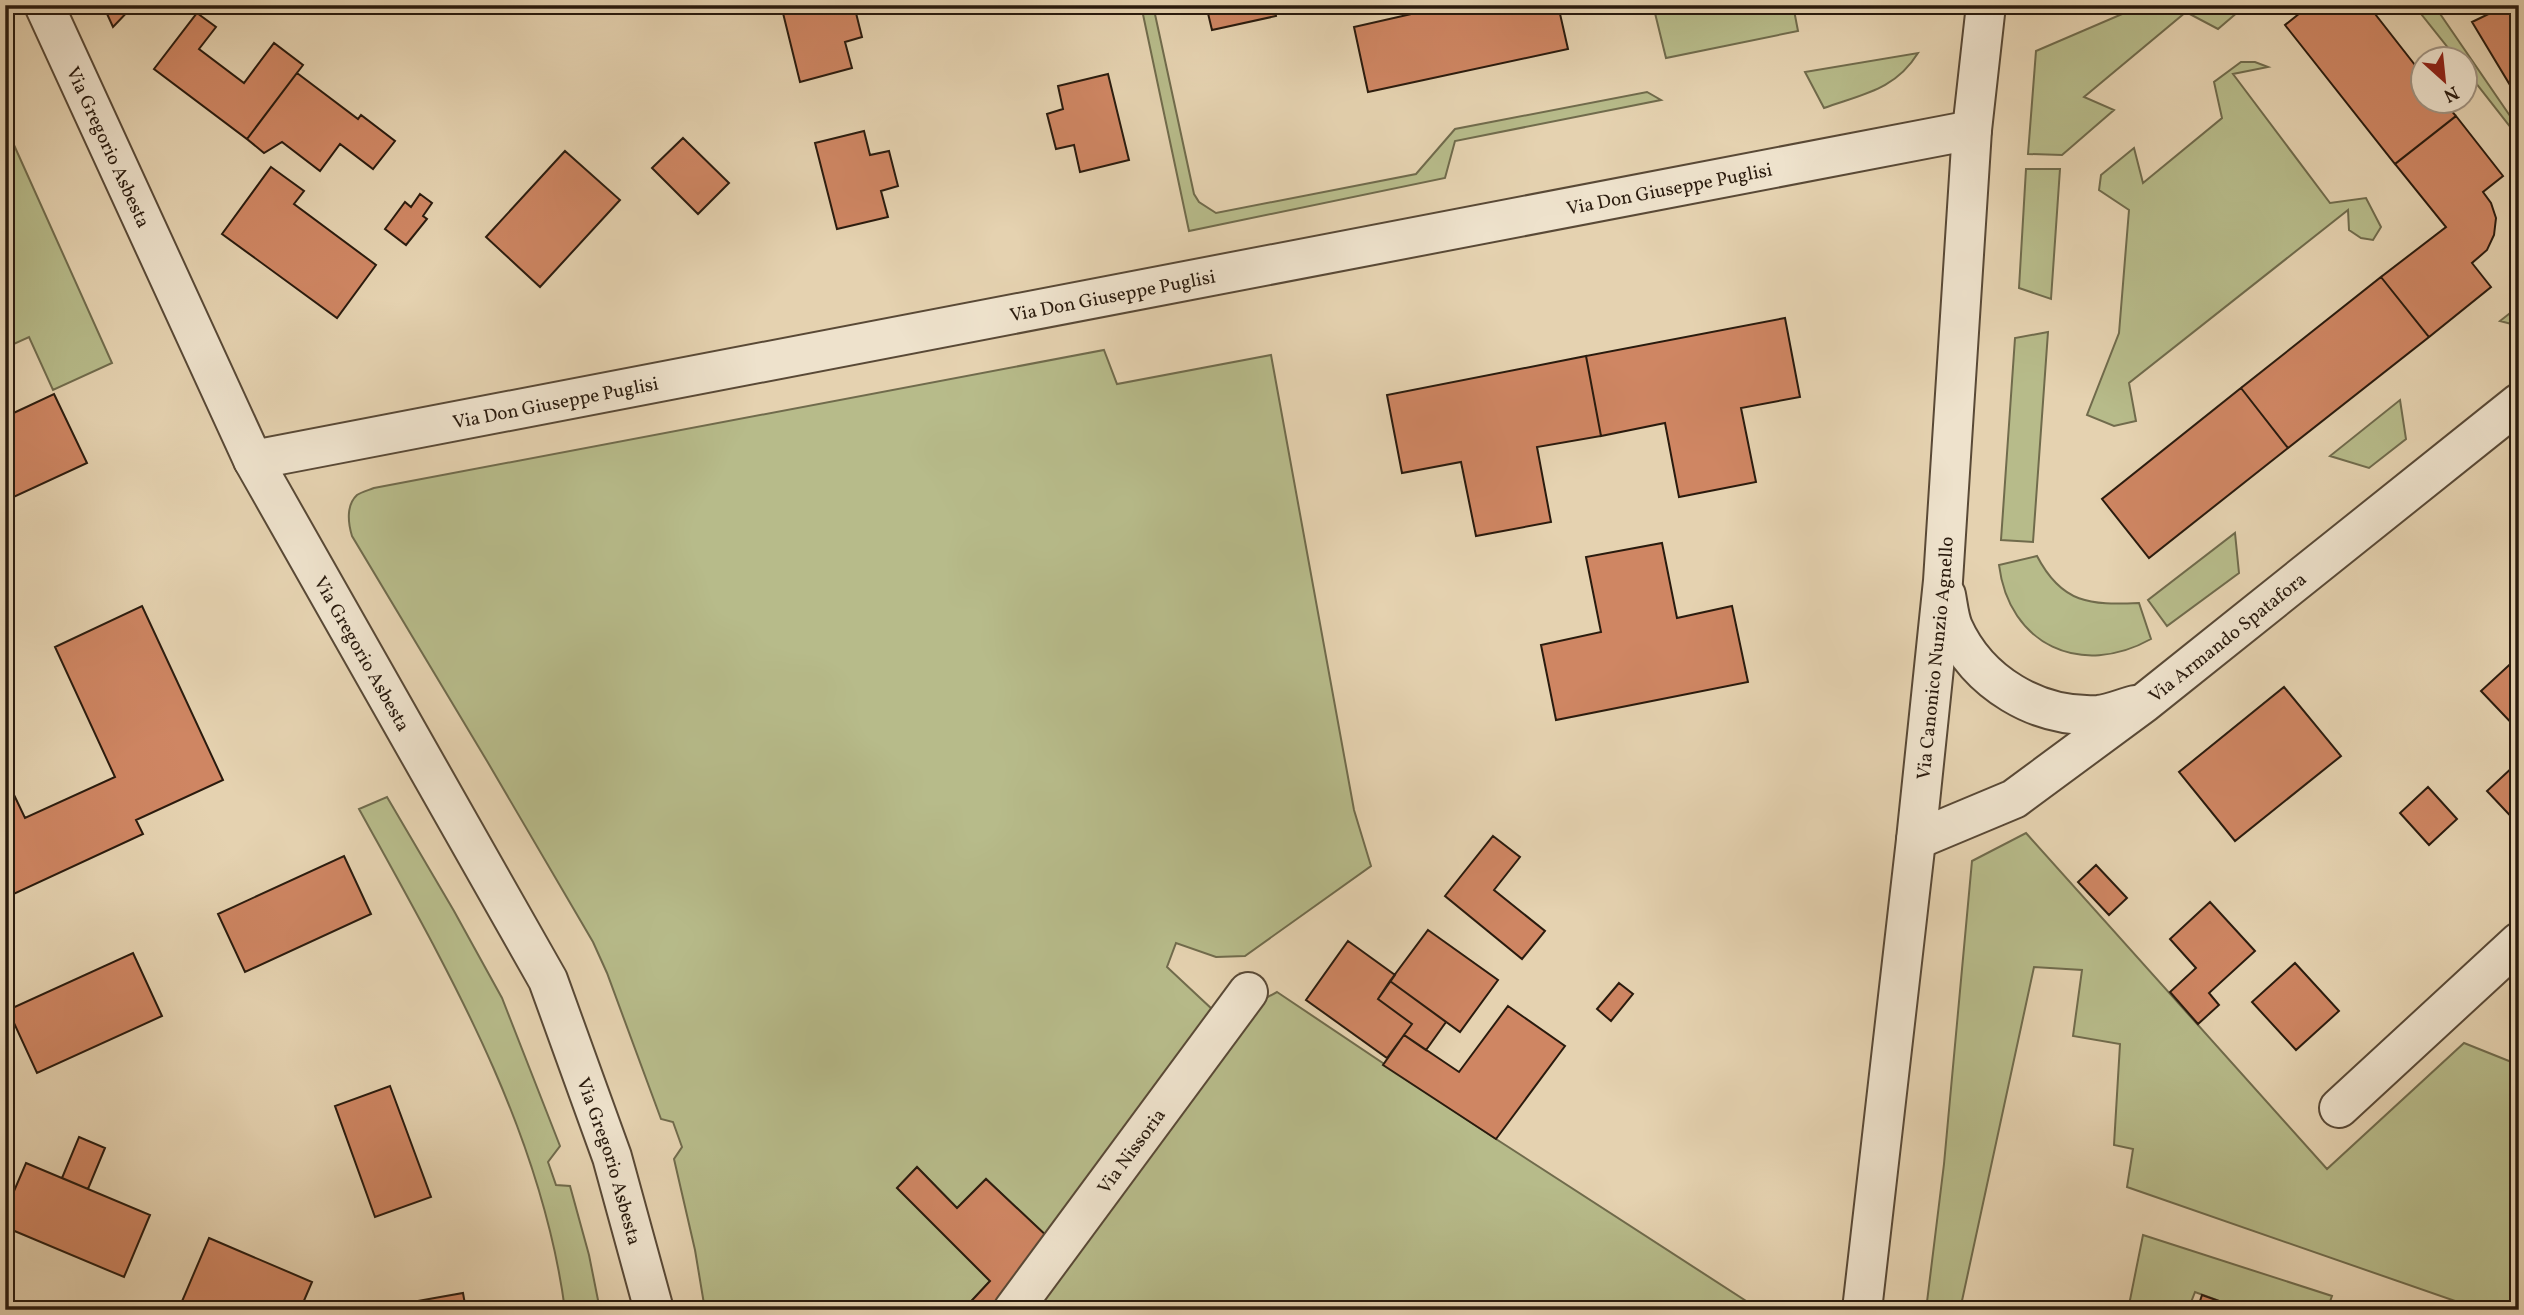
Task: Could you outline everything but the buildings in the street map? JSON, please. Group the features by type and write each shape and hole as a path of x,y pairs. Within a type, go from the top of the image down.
{"street":[{"name":"Via Gregorio Asbesta","path":"44,5 253,460 548,980 612,1157 654,1310"},
{"name":"Via Canonico Nunzio Agnello","path":"1861,1310 1916,840 1943,581 1972,131 1986,5"},
{"name":"Via Don Giuseppe Puglisi","path":"253,460 1972,131"},
{"name":"Via Armando Spatafora","path":"1916,840 2014,799 2144,703 2519,403"},
{"path":"1943,581 1953,626 1976,665 2011,695 2053,712 2099,715 2144,703"},
{"path":"2339,1108 2519,942"},
{"name":"Via Nissoria","path":"1013,1310 1248,992"}],"green space":[{"path":"1141,5 1153,5 1194,194 1199,202 1216,213 1416,174 1455,129 1647,92 1661,100 1455,141 1445,178 1189,231"},
{"path":"1653,5 1793,5 1798,31 1666,58"},
{"path":"2143,5 2246,5 2218,29 2186,12 2084,97 2114,110 2062,155 2028,154 2036,51"},
{"path":"2414,5 2434,5 2462,46 2447,46"},
{"path":"1918,53 1899,75 1888,83 1824,108 1805,72"},
{"path":"2241,62 2255,62 2268,67 2233,74 2330,203 2366,198 2381,227 2373,240 2361,238 2349,230 2348,210 2129,383 2136,421 2114,426 2087,415 2119,333 2129,210 2099,190 2101,175 2134,148 2143,183 2222,118 2214,82"},
{"path":"2478,69 2519,129 2519,138 2478,86"},
{"path":"5,125 112,363 53,390 29,337 5,348"},
{"path":"2026,169 2060,169 2051,299 2019,288"},
{"path":"2519,306 2519,326 2500,321"},
{"path":"2048,332 2033,542 2001,540 2015,338"},
{"path":"1104,350 1117,384 1271,355 1354,810 1371,866 1245,956 1216,957 1176,943 1167,967 1214,1011 1051,1240 986,1179 957,1208 917,1167 897,1188 990,1281 963,1310 705,1310 695,1250 674,1159 682,1147 673,1122 661,1119 593,942 352,536 349,520 353,499 374,488"},
{"path":"2400,400 2406,439 2369,468 2330,456"},
{"path":"2235,533 2239,573 2167,626 2148,600"},
{"path":"2037,556 2057,584 2079,598 2092,602 2139,603 2151,639 2125,650 2099,655 2075,654 2052,647 2033,634 2017,616 2006,593 1999,565"},
{"path":"387,797 502,998 560,1146 548,1162 556,1185 570,1186 589,1255 600,1310 565,1310 553,1243 535,1177 512,1113 486,1050 456,989 359,809"},
{"path":"2026,833 2327,1169 2464,1043 2519,1065 2519,1310 2481,1310 2127,1187 2133,1149 2114,1145 2120,1044 2073,1036 2082,970 2034,967 1960,1310 1926,1310 1944,1164 1972,861"},
{"path":"1277,992 1496,1139 1760,1310 1407,1310 1380,1307 1373,1310 1031,1310 1264,999"},
{"path":"2143,1235 2332,1296 2327,1310 2244,1310 2195,1292 2188,1310 2128,1310"}]}
